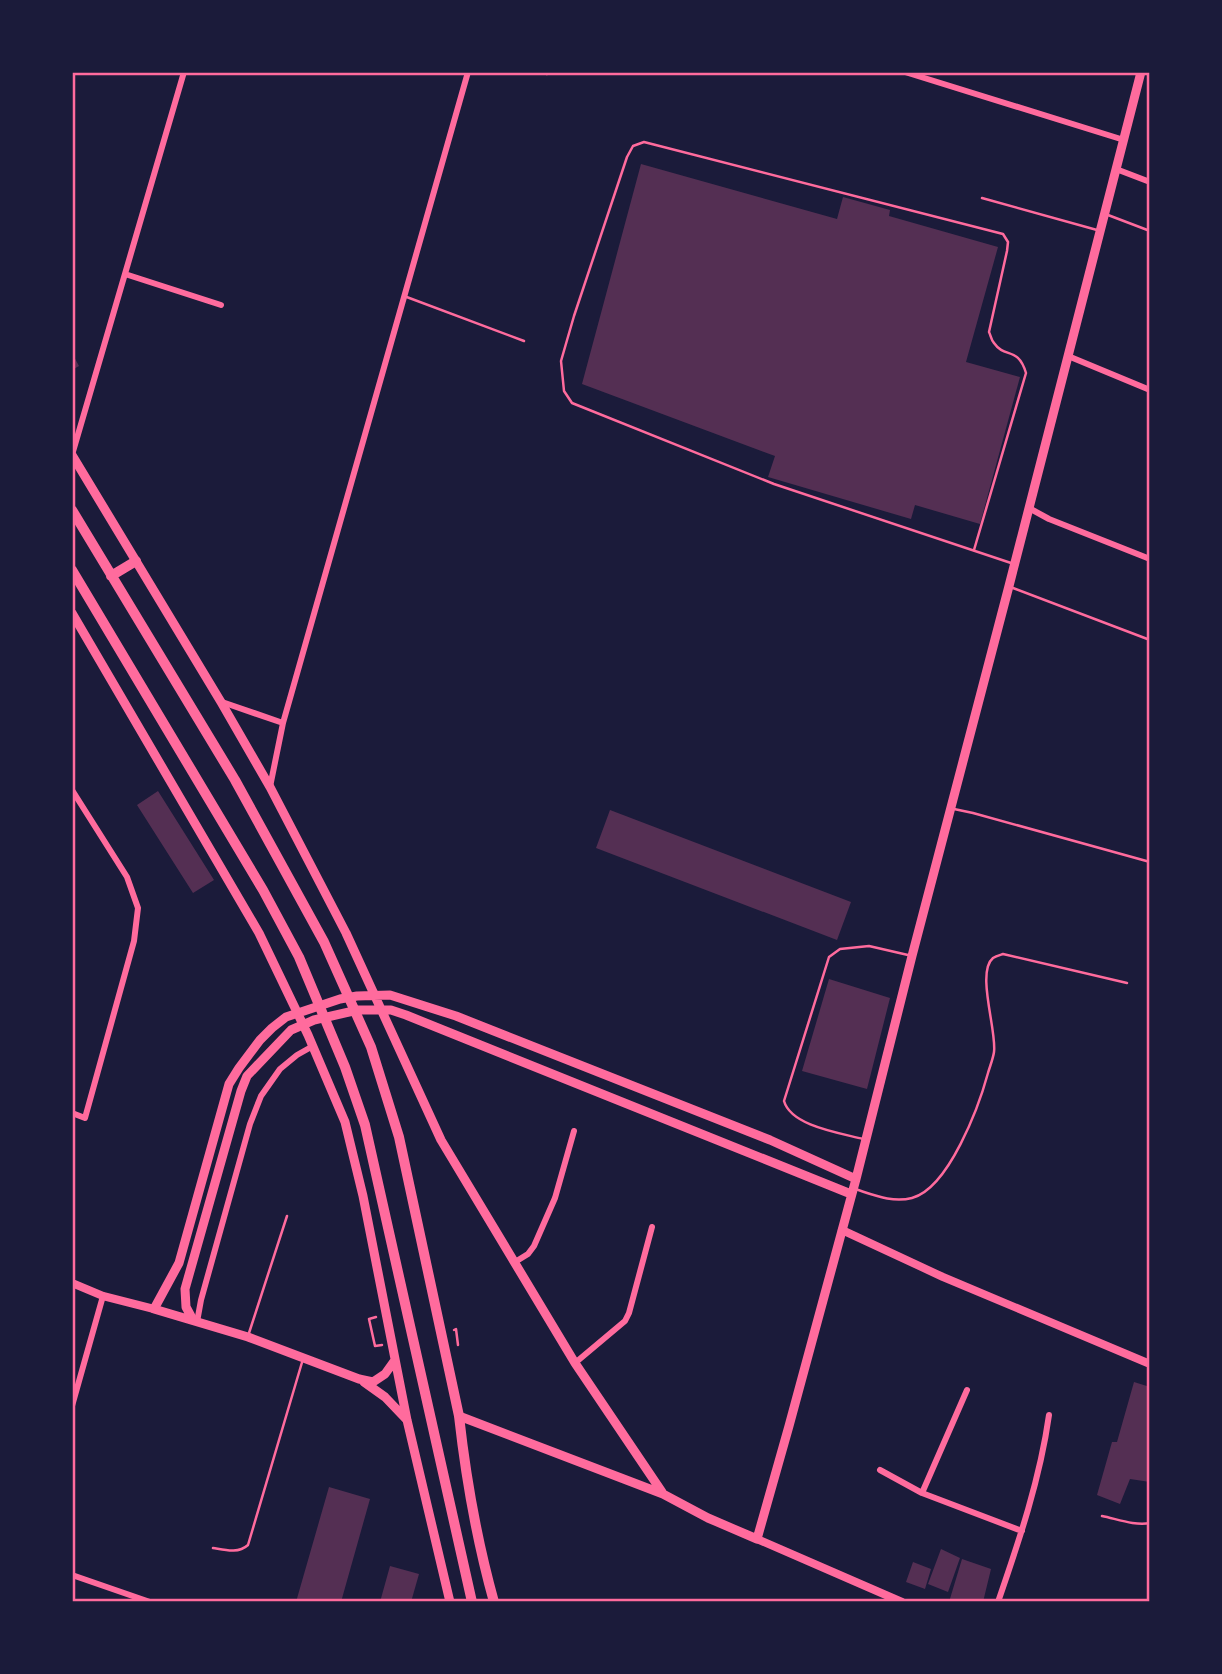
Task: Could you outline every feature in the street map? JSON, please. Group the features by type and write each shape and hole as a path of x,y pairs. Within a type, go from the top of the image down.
{"highway":[{"path":"72,510 235,780 324,942 371,1046 399,1136 458,1416 483,1565 494,1602"},
{"path":"111,576 136,561"},
{"path":"72,570 299,957 345,1067 365,1125 472,1602"}],"main road":[{"path":"458,1416 663,1494 708,1518 757,1539 866,1140 1141,72"},
{"path":"72,455 270,787 346,933 441,1140 575,1363 663,1494"},
{"path":"72,612 259,933 313,1046 345,1122 363,1196 407,1420 450,1602"},
{"path":"394,1360 386,1374 373,1382 303,1359 248,1336 155,1309 179,1263 229,1084 250,1053 272,1028 286,1017 340,999 390,995 456,1016 770,1140 853,1187"},
{"path":"195,1321 186,1307 185,1289 247,1076 291,1030 314,1020 342,1013 374,1009 391,1010 406,1015 853,1187"},
{"path":"359,1379 386,1398 407,1420"}],"street":[{"path":"72,455 184,72"},
{"path":"270,787 283,723 468,72"},
{"path":"905,72 1124,139"},
{"path":"1116,169 1150,182"},
{"path":"125,274 221,305"},
{"path":"1068,356 1150,390"},
{"path":"1029,508 1049,519 1150,559"},
{"path":"221,702 283,723"},
{"path":"72,790 127,877 138,908 134,941 85,1118 72,1113"},
{"path":"195,1321 250,1124 261,1096 280,1069 313,1046"},
{"path":"514,1262 528,1254 534,1246 555,1198 573,1130"},
{"path":"575,1363 625,1321 652,1227"},
{"path":"842,1230 943,1277 1150,1364"},
{"path":"72,1283 103,1296 155,1309"},
{"path":"72,1406 103,1296"},
{"path":"922,1493 967,1390"},
{"path":"998,1602 1022,1531 1049,1415"},
{"path":"880,1470 922,1493 1022,1531"},
{"path":"757,1539 897,1601"},
{"path":"72,1575 150,1602"}],"lane":[{"path":"542,72 547,74"},
{"path":"974,550 1026,373 1023,363 1016,355 993,343 989,332 1007,251 1008,242 1003,234 644,142 632,146 561,361 564,391 572,403 774,484 1014,564"},
{"path":"982,198 1100,230"},
{"path":"1105,214 1150,231"},
{"path":"404,296 524,341"},
{"path":"1009,586 1150,640"},
{"path":"951,809 1150,862"},
{"path":"866,1140 813,1125 789,1113 784,1101 829,957 840,948 869,946 912,956"},
{"path":"853,1187 890,1200 914,1198 944,1171 961,1144 980,1101 994,1051 986,988 988,966 992,958 1003,954 1127,983"},
{"path":"248,1336 287,1216"},
{"path":"213,1548 237,1551 248,1545 303,1359"},
{"path":"1102,1516 1150,1523"}],"path":[{"path":"386,1314 369,1319 375,1346 386,1344"}],"building":[{"path":"641,164 837,219 843,197 890,210 889,216 998,247 966,362 1020,377 980,524 915,505 911,519 768,477 775,456 582,384"},
{"path":"72,353 79,366 72,370"},
{"path":"158,791 214,880 193,893 137,805"},
{"path":"610,810 851,902 837,940 596,848"},
{"path":"829,979 890,998 867,1089 802,1071"},
{"path":"1134,1382 1150,1387 1150,1482 1130,1479 1120,1504 1097,1495 1112,1442 1117,1442"},
{"path":"329,1487 370,1499 341,1602 296,1602"},
{"path":"941,1549 960,1558 948,1592 928,1584"},
{"path":"962,1559 991,1569 983,1602 949,1602"},
{"path":"913,1562 931,1569 925,1589 906,1582"},
{"path":"390,1566 419,1574 411,1602 380,1602"}]}
